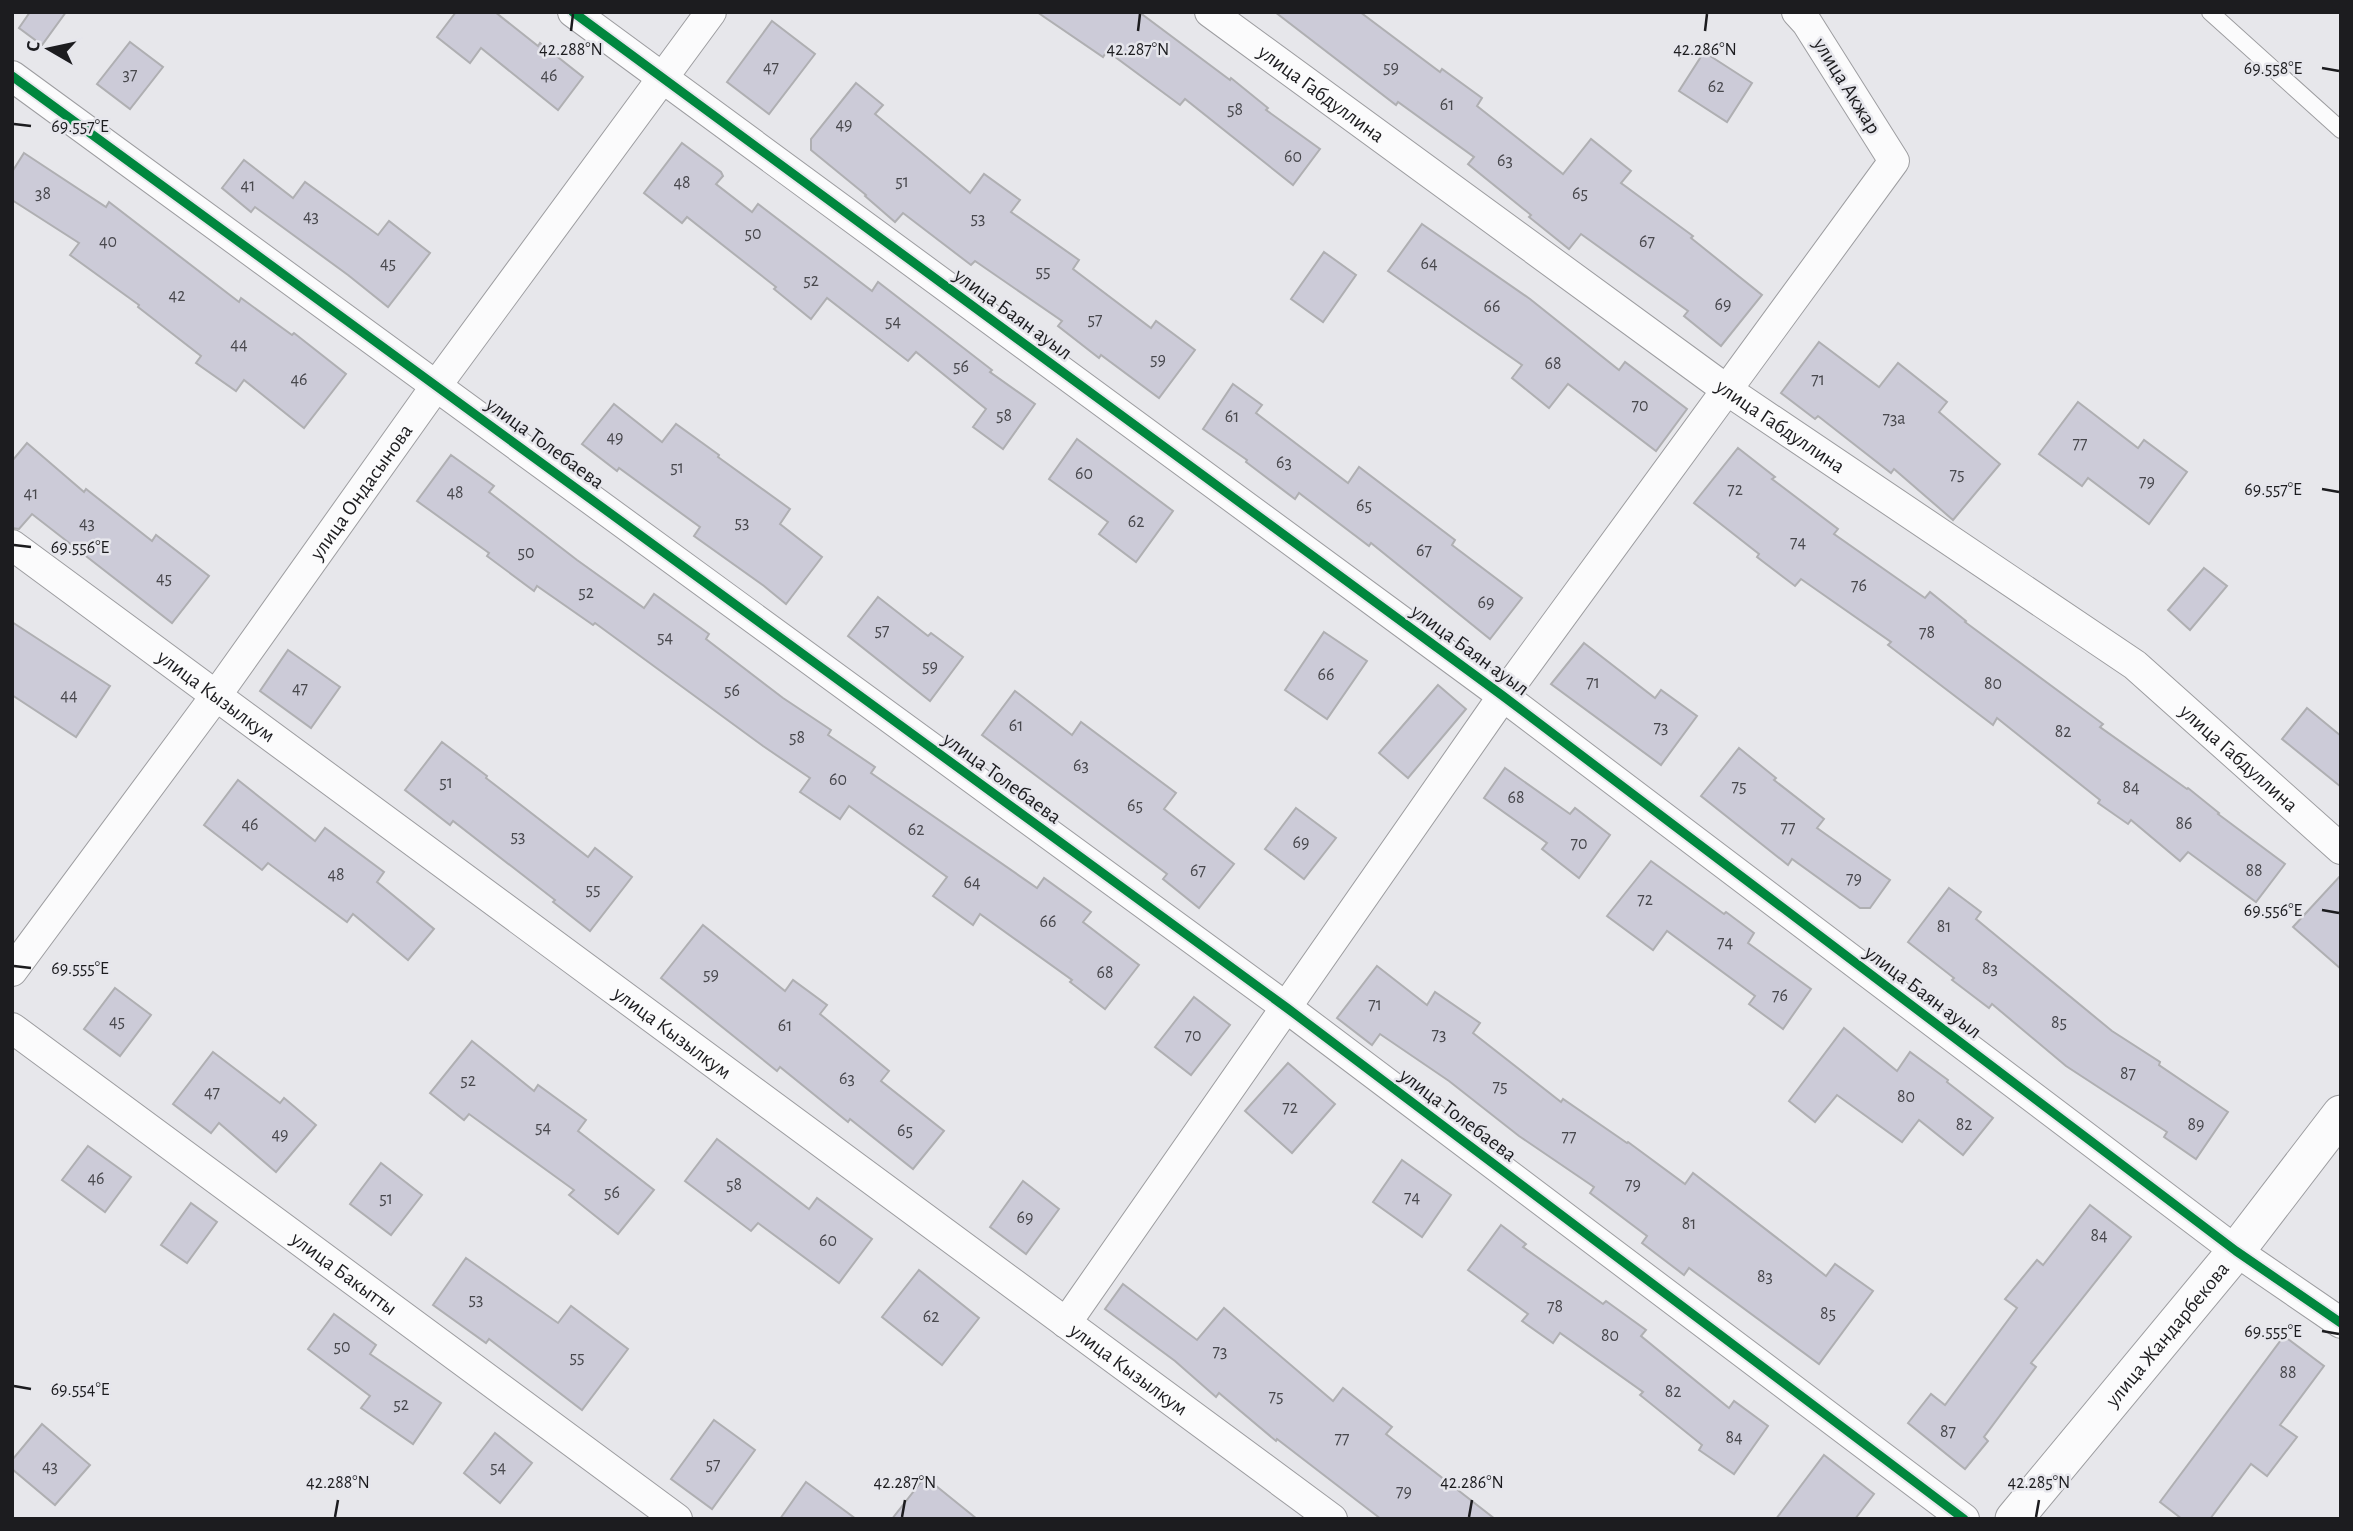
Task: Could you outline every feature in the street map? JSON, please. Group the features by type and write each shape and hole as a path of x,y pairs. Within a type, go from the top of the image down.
{"street":[{"name":"улица Баян ауыл","path":"573,12 1503,696 2236,1251 2341,1323"},
{"name":"улица Ондасынова","path":"12,971 215,697 436,386 711,12"},
{"name":"улица Габдуллина","path":"1210,12 1727,390 2135,665 2341,849"},
{"name":"улица Акжар","path":"1727,390 1894,161 1807,23 1797,12"},
{"name":"улица Толебаева","path":"12,76 1287,1008 1964,1519"},
{"path":"1066,1323 1503,696 1727,390"},
{"name":"улица Кызылкум","path":"12,545 1332,1519"},
{"name":"улица Бакытты","path":"12,1028 677,1519"},
{"name":"улица Жандарбекова","path":"2014,1519 2236,1251 2341,1114"}],"lane":[{"path":"2210,12 2341,130"}],"building":[{"path":"30,12 66,12 42,45 19,28"},
{"path":"456,12 495,12 583,77 558,110 481,48 470,63 437,37"},
{"path":"1037,12 1139,12 1230,80 1231,78 1268,108 1266,110 1320,149 1293,185 1185,99 1180,105 1107,51 1103,57"},
{"path":"1275,12 1360,12 1440,72 1442,69 1482,98 1477,106 1563,174 1591,139 1631,171 1621,183 1693,236 1691,238 1762,295 1721,346 1684,316 1688,311 1581,234 1569,249 1468,164 1474,157 1398,102 1396,105"},
{"path":"772,21 815,54 769,114 727,82"},
{"path":"130,42 163,67 130,109 97,84"},
{"path":"1704,52 1752,83 1727,122 1679,91"},
{"path":"856,83 883,105 875,114 970,193 984,174 1020,200 1011,212 1079,260 1073,269 1151,328 1156,321 1195,350 1159,398 1101,355 1099,358 1058,326 1062,321 975,261 971,265 903,213 895,222 811,150 811,139"},
{"path":"682,143 721,172 723,176 716,184 752,212 758,204 872,291 878,282 992,370 990,372 1035,404 1003,449 973,427 986,409 916,352 908,361 827,298 811,319 774,289 776,287 687,217 682,223 644,193"},
{"path":"24,153 106,207 109,202 239,302 241,298 292,335 294,333 346,374 304,428 244,380 236,391 196,363 201,356 138,307 139,305 70,255 79,243 12,200 12,172"},
{"path":"244,160 293,198 305,182 378,235 389,221 430,253 388,307 255,207 251,212 222,188"},
{"path":"1422,224 1530,299 1619,370 1625,362 1687,409 1656,451 1568,384 1549,408 1512,378 1522,365 1388,271"},
{"path":"1324,252 1356,275 1323,322 1291,299"},
{"path":"1819,342 1879,387 1898,363 1947,402 1939,412 2000,464 1953,520 1894,469 1891,473 1818,416 1815,419 1781,393"},
{"path":"1233,384 1262,405 1256,413 1348,483 1359,467 1455,540 1452,545 1522,598 1490,639 1371,543 1369,546 1299,493 1295,499 1203,429"},
{"path":"2078,402 2138,448 2144,440 2187,472 2149,524 2088,478 2082,486 2039,454"},
{"path":"614,404 662,442 676,424 790,509 780,524 822,557 786,604 694,536 700,527 582,444"},
{"path":"1077,439 1173,511 1136,562 1099,534 1108,522 1049,479"},
{"path":"27,443 84,492 86,489 152,541 156,535 209,576 172,623 32,514 19,529 12,528 12,461"},
{"path":"1738,448 1775,477 1772,479 1838,529 1834,534 1925,598 1930,592 1965,622 2103,724 2100,727 2188,788 2285,864 2256,902 2188,852 2180,861 2131,820 2128,824 2098,803 2100,800 1997,718 1993,725 1888,645 1891,642 1801,579 1795,586 1694,503"},
{"path":"451,455 494,486 489,492 644,608 654,594 709,634 706,639 783,698 831,730 828,735 875,767 871,773 1037,888 1044,878 1091,912 1083,922 1139,965 1105,1009 1070,982 1072,980 980,914 973,925 933,896 947,877 849,806 840,819 800,792 810,778 595,623 593,625 537,586 534,591 487,556 489,553 417,501"},
{"path":"2204,568 2227,586 2190,630 2168,610"},
{"path":"878,597 928,636 931,633 963,657 930,701 848,636"},
{"path":"12,622 110,686 76,737 12,695"},
{"path":"1324,632 1367,661 1327,719 1285,690"},
{"path":"1584,643 1655,698 1661,690 1697,716 1661,765 1551,684"},
{"path":"288,650 340,687 311,728 260,691"},
{"path":"1438,685 1466,709 1408,778 1379,753"},
{"path":"1015,691 1072,735 1081,722 1176,793 1164,809 1234,864 1199,908 1163,879 1167,874 982,735"},
{"path":"2307,708 2341,736 2341,787 2282,739"},
{"path":"442,742 588,857 595,848 632,877 590,931 553,902 555,900 453,821 450,825 405,790"},
{"path":"1739,748 1776,778 1774,780 1824,819 1817,828 1890,880 1870,908 1860,908 1792,859 1788,865 1701,796"},
{"path":"1505,768 1570,814 1575,808 1610,835 1579,878 1542,849 1547,843 1484,798"},
{"path":"238,780 315,841 325,828 384,872 377,882 434,929 408,960 353,914 347,922 268,863 262,870 204,825"},
{"path":"1296,808 1336,838 1304,879 1265,849"},
{"path":"1651,861 1754,933 1748,943 1811,989 1783,1029 1749,1004 1755,996 1667,931 1653,950 1607,916"},
{"path":"2341,875 2341,969 2293,927"},
{"path":"1949,888 1981,912 1976,919 2112,1031 2228,1112 2196,1159 2164,1137 2167,1132 2066,1066 1992,1004 1989,1008 1908,942"},
{"path":"703,925 785,991 793,980 827,1005 820,1014 889,1071 881,1081 944,1131 913,1169 850,1119 848,1122 780,1067 777,1071 661,978"},
{"path":"1377,966 1427,1005 1435,992 1480,1023 1473,1033 1561,1102 1563,1099 1685,1184 1693,1173 1826,1276 1835,1264 1873,1291 1819,1364 1689,1268 1684,1275 1642,1243 1647,1236 1590,1193 1594,1187 1519,1136 1449,1081 1380,1034 1372,1045 1337,1018"},
{"path":"115,988 151,1015 120,1056 84,1029"},
{"path":"1194,997 1230,1025 1191,1075 1155,1047"},
{"path":"1844,1028 1897,1071 1910,1052 1993,1118 1963,1155 1919,1120 1902,1142 1837,1095 1815,1122 1789,1101"},
{"path":"472,1041 534,1091 538,1085 586,1120 578,1131 654,1190 618,1234 569,1195 574,1190 469,1114 464,1120 430,1093"},
{"path":"213,1052 280,1103 284,1098 316,1125 276,1172 219,1123 211,1133 173,1104"},
{"path":"1288,1063 1335,1104 1292,1153 1245,1111"},
{"path":"717,1139 809,1209 817,1198 872,1239 839,1283 758,1223 751,1231 685,1181"},
{"path":"88,1146 131,1177 105,1212 62,1180"},
{"path":"1402,1160 1451,1195 1422,1237 1373,1202"},
{"path":"381,1163 422,1195 391,1235 350,1204"},
{"path":"1023,1181 1059,1209 1026,1254 990,1227"},
{"path":"191,1203 217,1222 187,1263 161,1245"},
{"path":"2090,1205 2131,1237 2031,1363 2036,1367 1984,1437 1988,1441 1965,1469 1908,1423 1931,1394 1945,1405 2017,1308 2005,1299 2037,1260 2043,1265"},
{"path":"1501,1225 1526,1244 1523,1247 1603,1304 1606,1301 1646,1330 1641,1336 1729,1408 1734,1401 1768,1426 1734,1474 1699,1450 1702,1445 1640,1395 1643,1392 1560,1333 1553,1343 1522,1321 1528,1314 1468,1270"},
{"path":"466,1258 558,1323 571,1306 628,1349 582,1410 489,1339 486,1343 433,1305"},
{"path":"919,1270 979,1318 942,1365 882,1317"},
{"path":"1123,1284 1197,1340 1224,1308 1333,1401 1343,1388 1392,1427 1386,1434 1495,1519 1381,1519 1277,1439 1276,1441 1219,1393 1216,1397 1175,1361 1105,1309"},
{"path":"334,1314 376,1345 370,1354 441,1403 413,1444 361,1408 370,1396 308,1349"},
{"path":"2284,1336 2324,1366 2280,1425 2297,1437 2267,1476 2251,1464 2210,1519 2182,1519 2160,1502"},
{"path":"714,1420 755,1450 712,1509 671,1479"},
{"path":"42,1424 90,1465 55,1505 12,1469 12,1460"},
{"path":"495,1433 532,1463 500,1503 464,1473"},
{"path":"1824,1455 1874,1494 1855,1519 1776,1519"},
{"path":"925,1477 977,1519 892,1519"},
{"path":"806,1482 856,1519 780,1519"}],"cycle path":[{"path":"573,12 1503,696 2236,1251 2341,1323"},
{"path":"12,76 1287,1008 1964,1519"}]}
